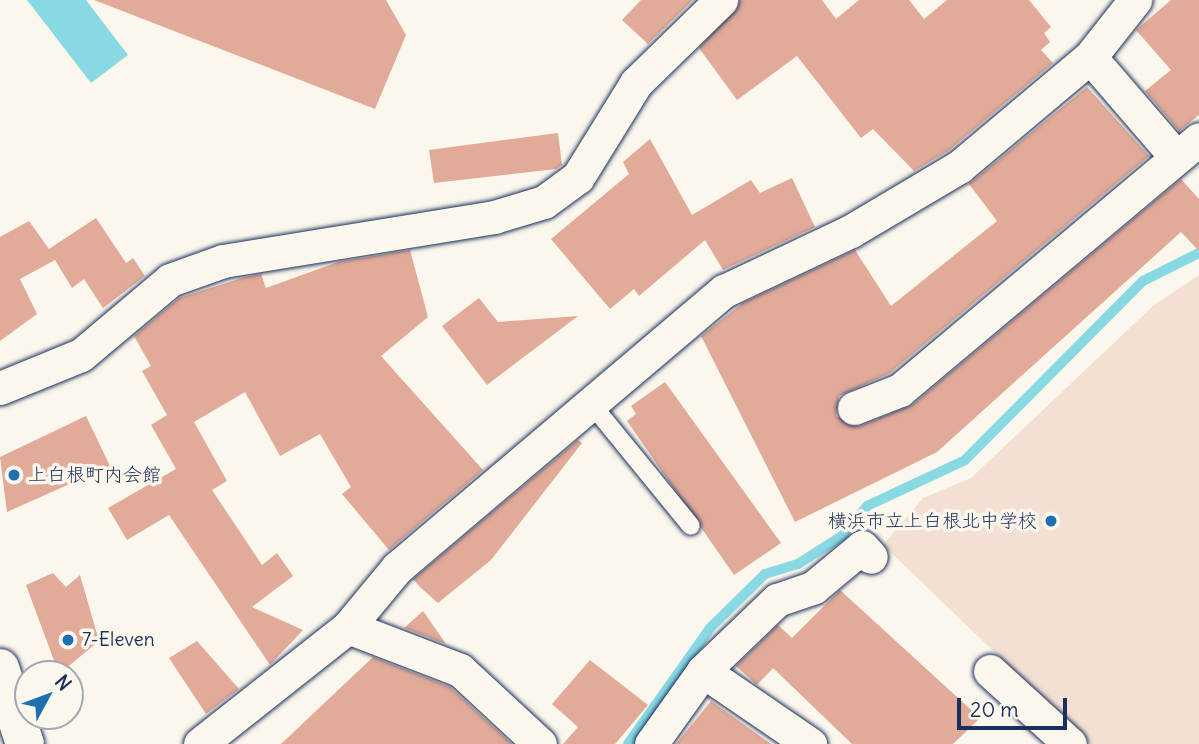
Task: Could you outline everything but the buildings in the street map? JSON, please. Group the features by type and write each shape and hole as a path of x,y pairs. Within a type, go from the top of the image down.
{"street":[{"path":"0,388 81,355 170,280 223,261 494,217 544,202 578,177 636,83 722,0"},
{"path":"200,744 348,627 397,568 589,401 724,291 851,230 959,167 1090,57 1135,0"},
{"path":"855,408 900,390 1188,148 1090,57"},
{"path":"651,744 703,671 777,600 814,587 862,547 871,557"},
{"path":"348,627 460,670 540,744"},
{"path":"0,668 25,744"},
{"path":"703,671 810,744"},
{"path":"990,671 1070,744"}],"lane":[{"path":"589,401 691,526"}],"shaded area":[{"name":"横浜市立上白根北中学校","path":"1199,275 1199,744 1090,744 883,545 923,498 971,478 1154,305"}],"water":[{"path":"27,0 86,0 128,55 91,83"}],"waterway":[{"path":"628,744 710,628 765,574 798,564 842,536 867,506 965,460 1143,281 1199,253"}],"place":[{"name":"上白根町内会館","path":"14,475"},
{"name":"横浜市立上白根北中学校","path":"1051,521"},
{"name":"7-Eleven","path":"68,640"}]}
